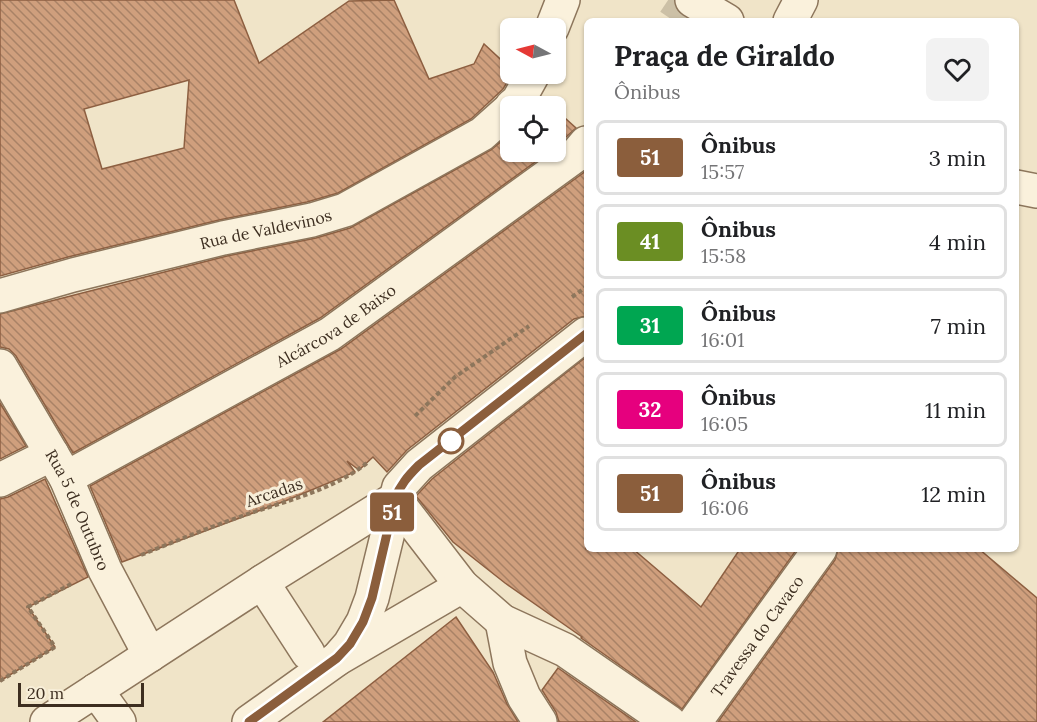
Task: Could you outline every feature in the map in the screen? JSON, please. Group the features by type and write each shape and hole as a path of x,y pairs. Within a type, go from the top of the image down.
{"street":[{"path":"556,18 563,0"},
{"path":"692,0 722,18"},
{"path":"792,18 801,0"},
{"name":"Rua de Valdevinos","path":"0,296 73,274 223,238 312,220 345,210 482,134 500,118"},
{"name":"Alcárcova de Baixo","path":"0,480 59,466 330,334 575,156 584,145"},
{"path":"1019,188 1037,191"},
{"path":"47,722 401,488 419,465 584,336"},
{"name":"Rua 5 de Outubro","path":"0,366 59,466 105,570 150,655"},
{"path":"401,488 462,586 502,621 565,650 669,722"},
{"path":"249,722 323,656 357,633 369,606 401,488"},
{"name":"Travessa do Cavaco","path":"695,722 818,552"},
{"path":"262,582 323,656"},
{"path":"323,656 462,586"},
{"path":"502,621 510,663 524,698 540,722"},
{"path":"96,690 119,722"}],"path":[{"path":"568,299 584,288"},
{"path":"412,418 455,377 533,324"},
{"name":"Arcadas","path":"0,681 56,646 28,607 66,586 105,570 241,516 318,489 357,471 369,462"}],"building":[{"path":"0,0 234,0 259,63 349,1 394,0 429,79 474,64 484,44 500,59 500,84 506,84 471,119 338,193 68,257 0,276","holes":["189,80 184,148 102,169 84,109"]},
{"path":"566,119 576,128 566,137"},
{"path":"500,142 500,162 535,162 320,318 73,453 16,356 9,349 0,347 0,314 227,256 316,238 350,228 491,150"},
{"path":"584,172 584,316 574,319 407,450 387,472 373,457 359,470 347,461 355,472 285,501 122,562 90,486 341,349"},
{"path":"584,359 584,552 637,552 701,607 738,552 795,552 682,709 505,583 453,542 416,496 432,479"},
{"path":"0,403 26,446 0,459"},
{"path":"45,479 88,577 28,607 55,647 0,681 0,499"},
{"path":"837,552 983,552 1037,598 1037,722 718,722 835,560"},
{"path":"456,617 493,672 518,722 323,722"},
{"path":"558,668 636,722 559,722 556,712 542,690"}],"tunnel":[{"path":"676,18 688,0"}],"bus line":[{"name":"51","path":"249,722 337,658 350,644 363,622 372,598 395,499 399,487 408,476 529,377 584,336"}]}
